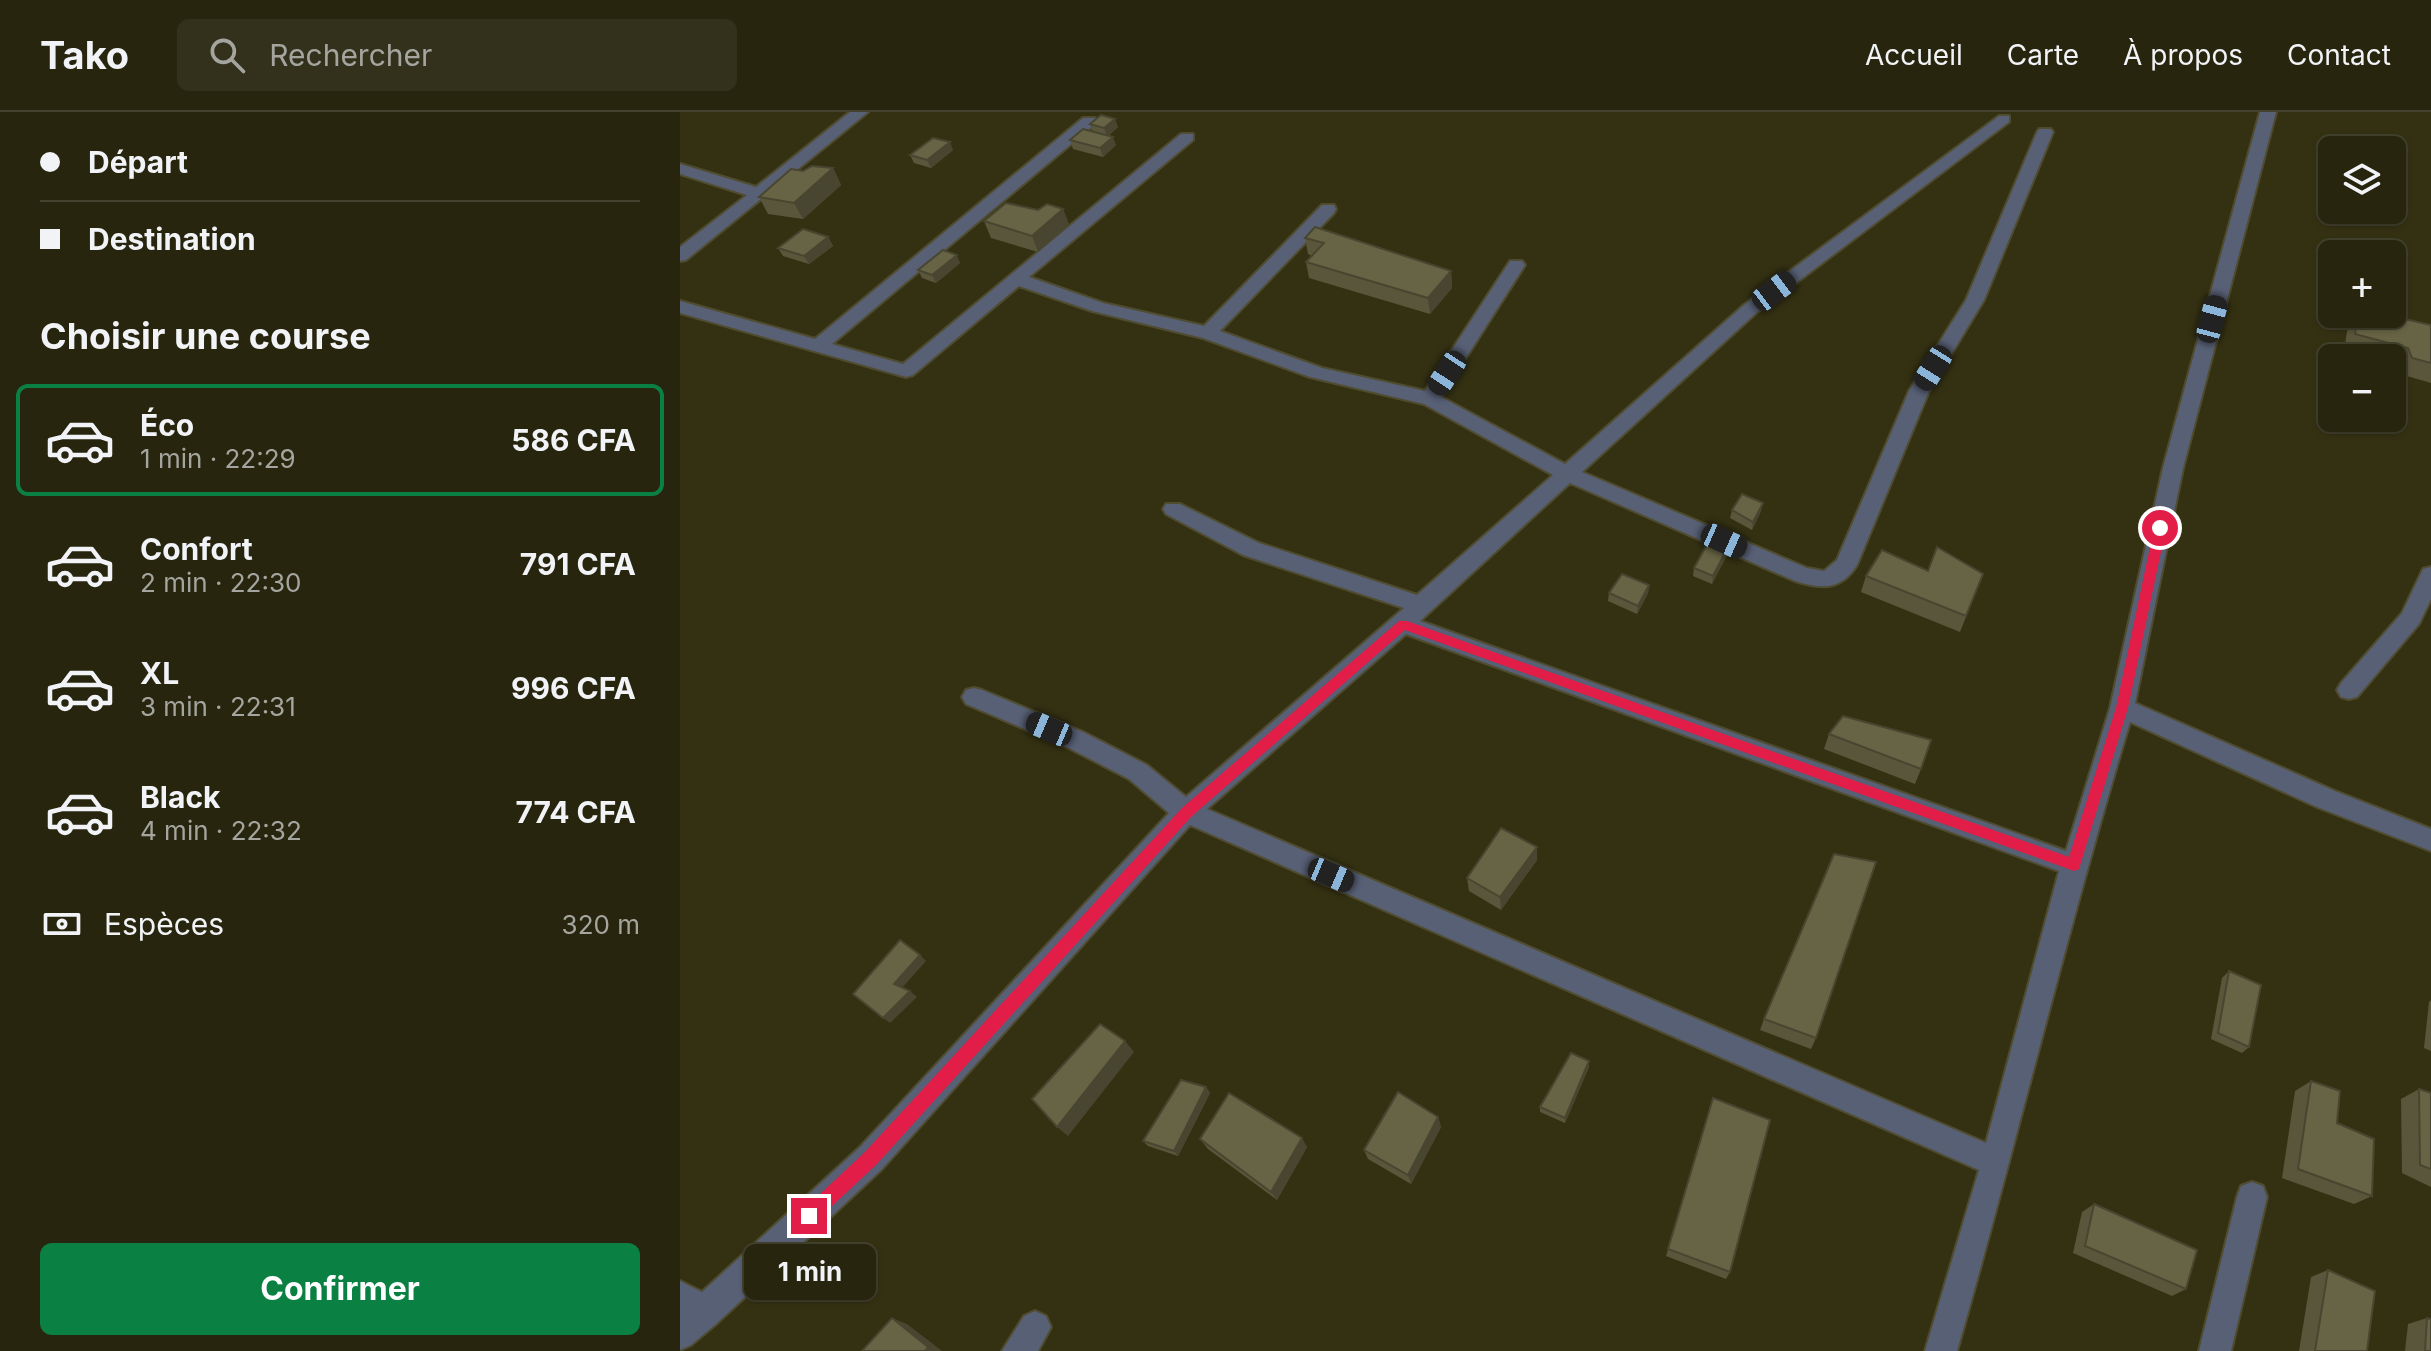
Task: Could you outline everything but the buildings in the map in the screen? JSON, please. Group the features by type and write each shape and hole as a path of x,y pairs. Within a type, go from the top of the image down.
{"street":[{"path":"680,256 860,112"},
{"path":"1941,1351 1996,1162 2074,865 2122,708 2173,468 2268,112"},
{"path":"680,1334 693,1305 871,1158 1186,812 1403,624 1750,309 2004,119"},
{"path":"818,346 1089,121"},
{"path":"1017,279 1098,307 1208,333 1317,373 1430,399 1566,473 1803,575 1828,580 1846,565 1919,391 1975,300 2045,132"},
{"path":"680,307 906,371 1187,137"},
{"path":"680,169 759,193"},
{"path":"1208,333 1328,209"},
{"path":"1430,399 1516,265"},
{"path":"1173,509 1251,549 1421,605"},
{"path":"2349,690 2411,618 2431,575"},
{"path":"1403,624 2074,865"},
{"path":"974,697 1074,739 1138,772 1186,812 1996,1162"},
{"path":"2122,708 2326,799 2431,840"},
{"path":"2215,1351 2252,1197"}],"route":[{"path":"809,1216 871,1158 1186,812 1403,624 2074,865 2122,708 2160,528"}]}
